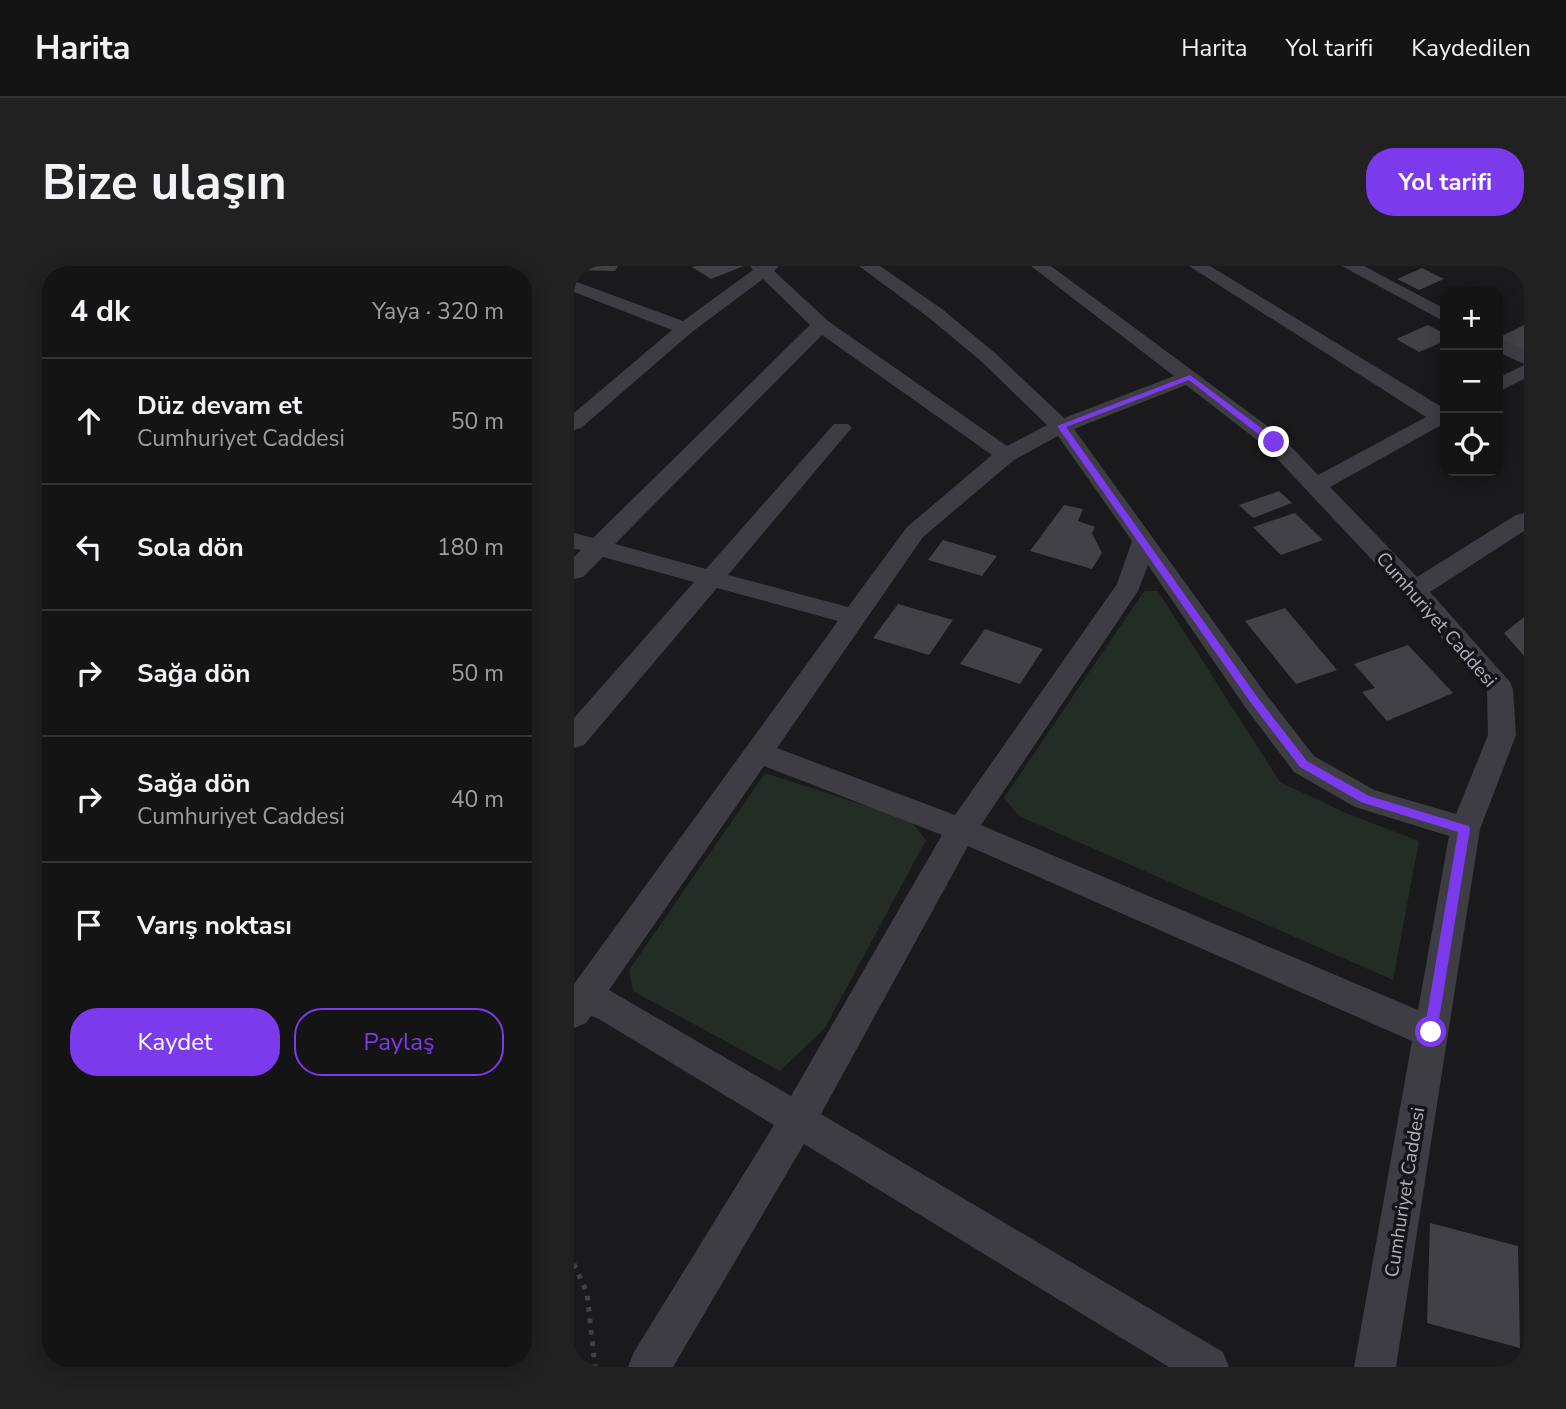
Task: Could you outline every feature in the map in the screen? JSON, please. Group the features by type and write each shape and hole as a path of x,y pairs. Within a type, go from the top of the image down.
{"street":[{"path":"868,266 935,313 988,357 1061,426 1255,700 1304,764 1365,799 1465,829"},
{"name":"Cumhuriyet Caddesi","path":"1040,266 1274,442 1415,590 1500,689 1513,727 1465,829 1375,1367"},
{"path":"1198,266 1440,414"},
{"path":"1351,266 1440,313"},
{"path":"574,424 685,328 765,267 821,325 1006,455"},
{"path":"574,286 685,328"},
{"path":"574,571 821,325"},
{"path":"1503,347 1524,358"},
{"path":"1503,383 1524,372"},
{"path":"579,1006 915,532 1006,455 1061,426 1190,377"},
{"path":"1315,486 1440,418"},
{"path":"574,737 841,428"},
{"path":"1415,590 1524,520"},
{"path":"574,541 854,617"},
{"path":"649,1367 797,1121 961,830 1129,585 1144,541"},
{"path":"758,752 961,830 1431,1032"},
{"path":"579,1006 607,1005 1208,1367"}],"path":[{"path":"574,1264 587,1293 595,1367"}],"shaded area":[{"path":"1144,591 1158,591 1280,782 1348,814 1419,841 1393,980 1019,816 1004,798"},
{"path":"765,773 910,820 926,840 825,1028 780,1071 633,991 629,970"}],"building":[{"path":"574,266 618,266 615,271 574,270"},
{"path":"744,266 711,279 692,267"},
{"path":"1422,268 1444,279 1419,290 1397,279"},
{"path":"1428,325 1440,331 1440,343 1419,352 1396,339"},
{"path":"1524,325 1524,352 1503,341 1503,336"},
{"path":"1279,491 1292,503 1253,518 1239,505"},
{"path":"1064,505 1083,509 1078,521 1095,527 1092,533 1102,553 1092,569 1030,551"},
{"path":"1295,513 1323,540 1281,555 1253,527"},
{"path":"943,540 997,556 982,576 928,560"},
{"path":"898,604 953,620 929,655 873,638"},
{"path":"1285,608 1337,670 1296,684 1245,621"},
{"path":"1524,617 1524,656 1504,633"},
{"path":"985,629 1043,649 1020,684 960,664"},
{"path":"1408,645 1453,693 1387,721 1362,692 1375,688 1354,664"},
{"path":"1430,1223 1518,1246 1520,1348 1427,1323"}],"route":[{"path":"1274,442 1190,377 1061,426 1255,700 1304,764 1365,799 1465,829 1431,1032"}]}
